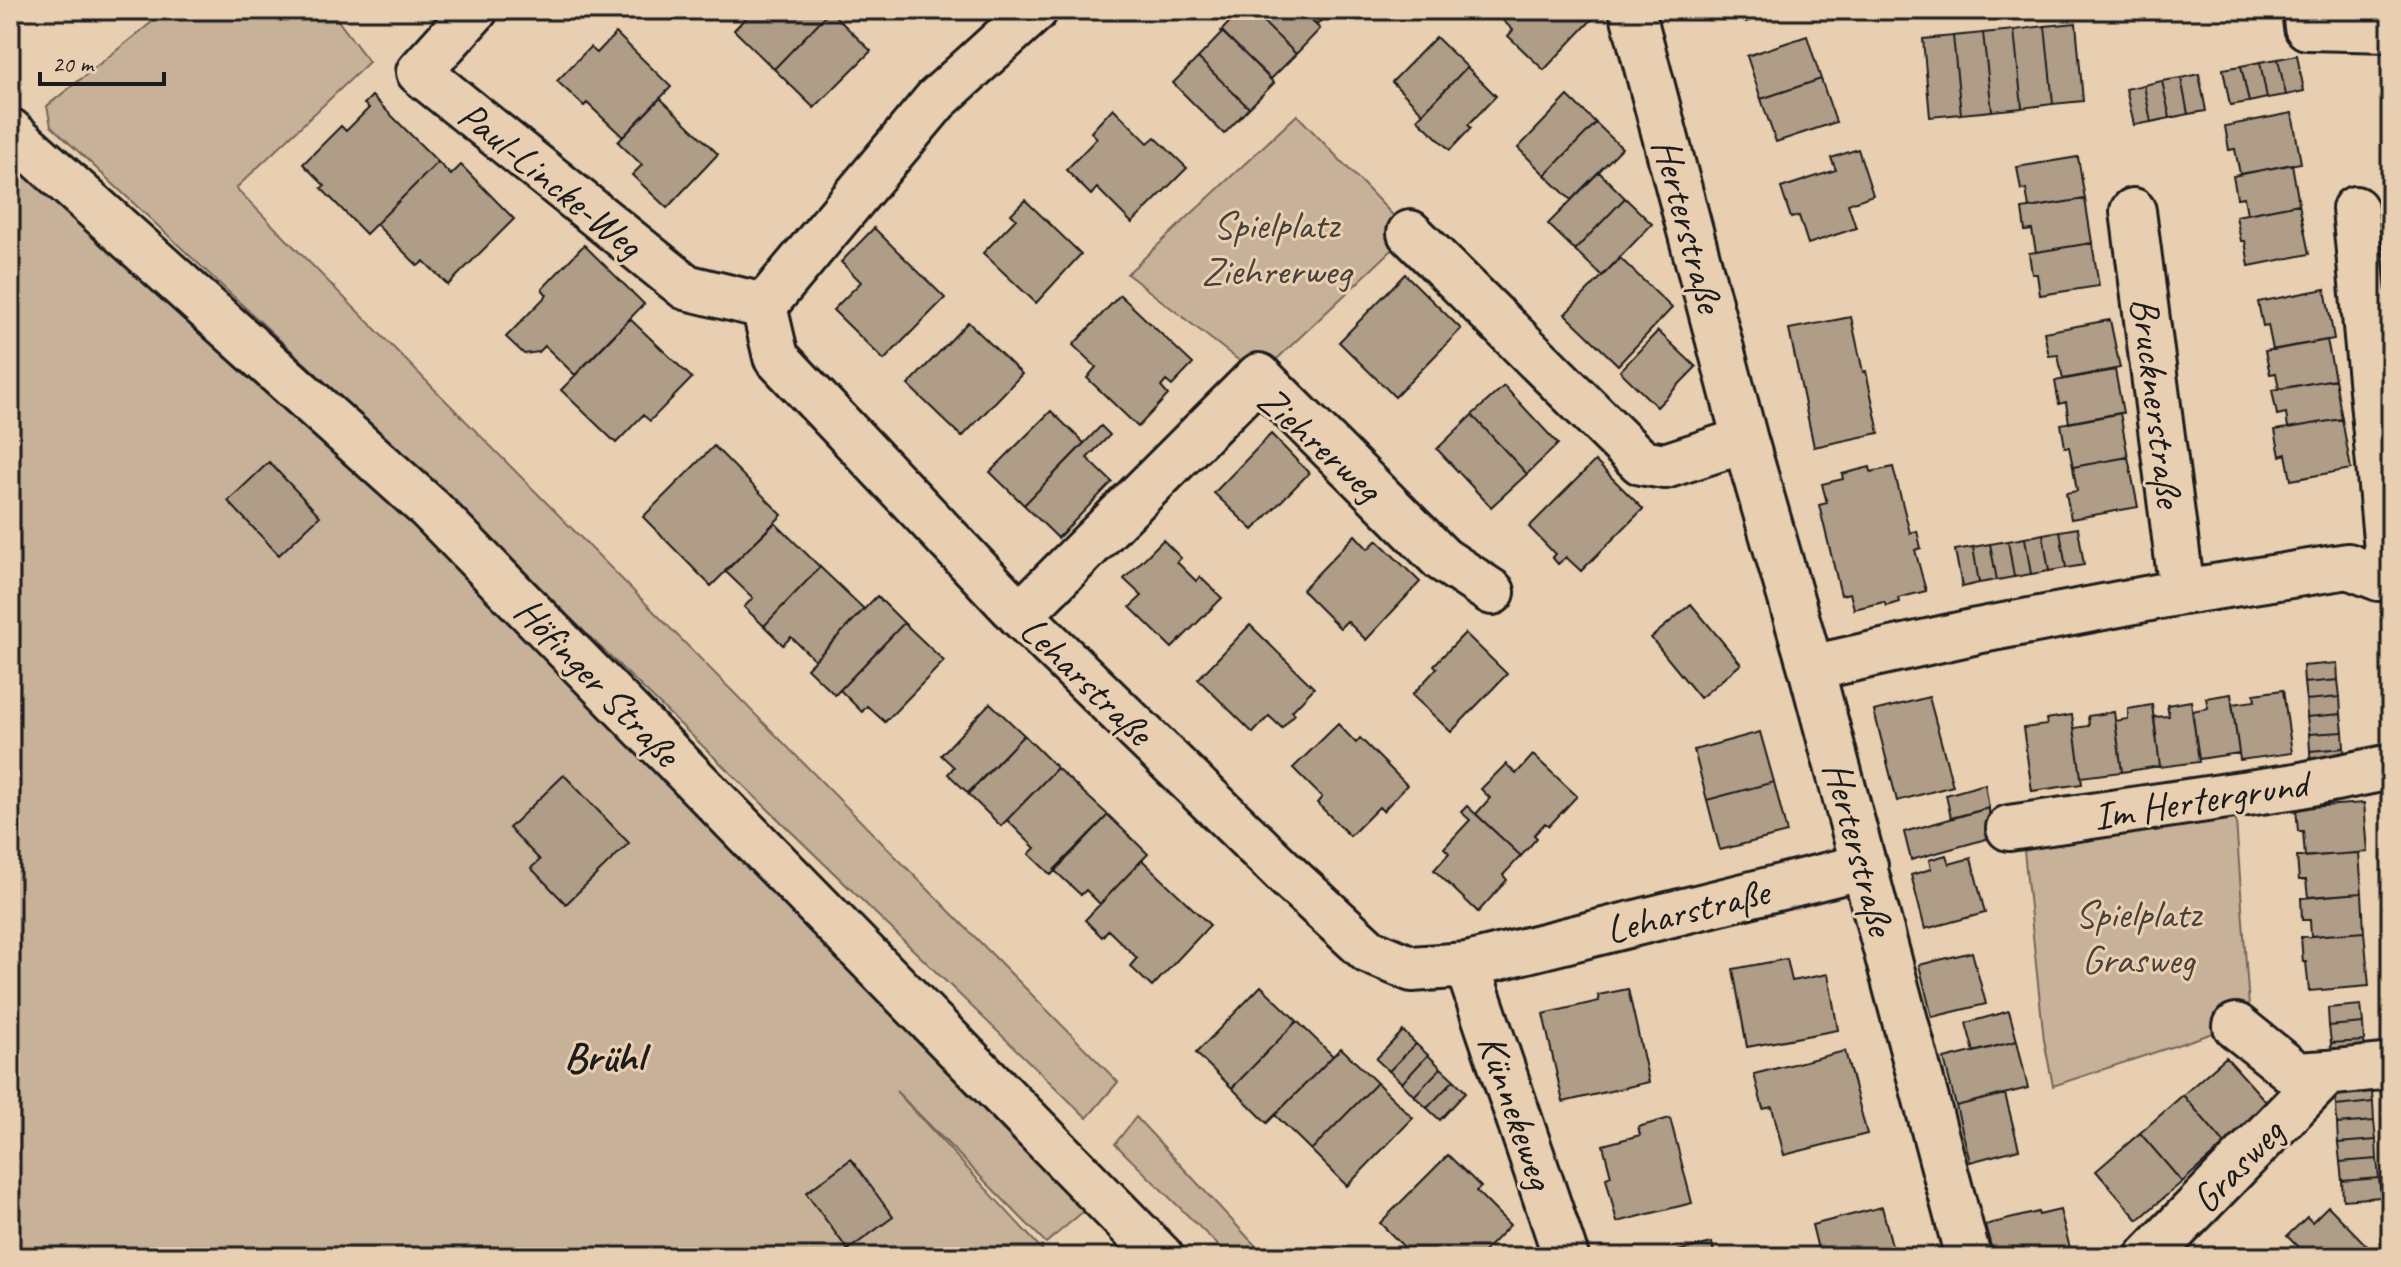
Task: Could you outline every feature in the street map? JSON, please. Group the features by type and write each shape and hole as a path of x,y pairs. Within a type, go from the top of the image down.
{"street":[{"name":"Paul-Lincke-Weg","path":"475,10 419,72 686,287 764,306"},
{"path":"764,306 936,100 1035,10"},
{"name":"Herterstraße","path":"1632,10 1745,440 1811,668 1968,1257"},
{"path":"2305,10 2307,27 2391,29"},
{"name":"Höfinger Straße","path":"10,131 430,509 1161,1257"},
{"path":"2355,209 2387,550 2385,590"},
{"name":"Brucknerstraße","path":"2133,211 2182,592"},
{"path":"1410,233 1641,462 1665,466 1745,440"},
{"name":"Leharstraße","path":"764,306 776,357 1020,615 1369,951 1412,969 1467,965 1865,866"},
{"name":"Ziehrerweg","path":"1020,615 1259,376 1442,559 1492,592"},
{"path":"1811,668 1977,631 2182,592 2348,566 2385,590"},
{"name":"Im Hertergrund","path":"2009,828 2296,786 2391,767"},
{"name":"Künnekeweg","path":"1467,965 1566,1257"},
{"name":"Grasweg","path":"2236,1026 2297,1075 2391,1066"},
{"name":"Grasweg","path":"2148,1257 2327,1073"}],"green space":[{"path":"167,10 330,10 369,62 236,188 1118,1082 1087,1118 372,426 51,126 47,106"},
{"name":"Spielplatz Ziehrerweg","path":"1297,115 1410,233 1259,376 1127,274"},
{"path":"10,131 430,509 1091,1205 1046,1243 896,1091 1049,1257 10,1257"},
{"name":"Spielplatz Grasweg","path":"2235,806 2250,1021 2053,1086 2044,1040 2024,851"},
{"path":"1136,1117 1266,1257 1230,1257 1115,1144"}],"building":[{"path":"753,10 830,11 774,69 734,30"},
{"path":"1241,10 1251,10 1296,54 1271,79 1221,31"},
{"path":"1251,10 1301,10 1320,29 1296,54"},
{"path":"1301,10 1332,10 1317,25"},
{"path":"1492,10 1595,10 1598,13 1544,70 1508,36 1513,30"},
{"path":"1742,10 1783,10 1746,22"},
{"path":"830,11 871,51 814,108 774,69"},
{"path":"2076,23 2083,101 2053,104 2045,26"},
{"path":"2045,26 2053,104 2022,108 2014,30"},
{"path":"2014,30 2022,108 1992,111 1983,33"},
{"path":"1223,32 1274,83 1249,108 1198,58"},
{"path":"616,33 671,87 623,137 587,103 584,106 557,81 590,47 597,53"},
{"path":"1983,33 1992,111 1961,114 1953,36"},
{"path":"1807,36 1821,79 1761,99 1747,56"},
{"path":"1953,36 1961,114 1930,117 1923,39"},
{"path":"1436,37 1467,67 1423,113 1392,82"},
{"path":"2297,55 2304,91 2286,95 2278,59"},
{"path":"1198,58 1249,108 1224,134 1173,83"},
{"path":"2278,59 2286,95 2267,98 2260,62"},
{"path":"2260,62 2267,98 2249,102 2241,66"},
{"path":"2241,66 2249,102 2230,105 2223,69"},
{"path":"1467,67 1496,96 1468,125 1471,128 1450,150 1417,119"},
{"path":"2199,74 2206,111 2188,114 2181,78"},
{"path":"2181,78 2188,114 2170,118 2162,81"},
{"path":"1821,79 1836,122 1776,142 1761,99"},
{"path":"2162,81 2170,118 2151,122 2144,85"},
{"path":"2144,85 2151,122 2134,125 2126,89"},
{"path":"372,96 438,162 366,234 321,188 325,186 303,164 341,126 346,131 369,108 364,104"},
{"path":"1568,96 1596,123 1545,175 1518,148"},
{"path":"660,98 718,154 667,208 632,175 642,165 618,142"},
{"path":"1113,108 1148,143 1155,137 1187,168 1132,223 1097,188 1091,195 1066,170 1097,138 1091,132"},
{"path":"2292,113 2301,163 2240,174 2235,149 2229,150 2225,126"},
{"path":"1596,123 1622,148 1571,200 1545,175"},
{"path":"1858,149 1873,195 1848,204 1856,228 1808,244 1799,216 1791,218 1781,188 1836,170 1831,158"},
{"path":"2078,157 2085,199 2029,208 2026,189 2021,190 2017,167"},
{"path":"438,162 451,175 461,165 514,219 448,285 424,261 418,266 376,224"},
{"path":"2292,164 2299,204 2247,214 2244,197 2237,198 2233,176"},
{"path":"1599,172 1625,198 1575,250 1548,224"},
{"path":"1625,198 1652,224 1602,276 1575,250"},
{"path":"2085,199 2092,243 2036,252 2032,230 2025,231 2022,209"},
{"path":"1025,200 1081,254 1036,303 983,253 1016,219 1011,214"},
{"path":"2299,204 2309,254 2249,266 2245,241 2241,241 2236,216"},
{"path":"874,228 945,298 884,360 833,310 861,282 841,262"},
{"path":"2092,243 2099,286 2040,295 2037,274 2032,274 2029,253"},
{"path":"584,245 644,304 575,375 545,346 539,352 524,354 506,337 547,295 542,289"},
{"path":"1620,258 1672,308 1618,365 1565,314"},
{"path":"1405,274 1461,329 1395,397 1339,342"},
{"path":"2325,289 2334,339 2273,350 2268,325 2263,326 2258,302"},
{"path":"1120,295 1193,364 1172,386 1166,381 1161,387 1168,395 1138,427 1087,378 1096,367 1073,345"},
{"path":"1851,317 1879,433 1814,447 1789,329"},
{"path":"630,319 692,378 650,421 643,415 616,443 561,390"},
{"path":"2110,320 2120,368 2063,379 2058,355 2049,356 2044,332"},
{"path":"968,322 1022,374 962,437 908,385"},
{"path":"1658,331 1696,367 1657,407 1620,371"},
{"path":"2327,340 2335,379 2279,389 2276,373 2270,374 2265,351"},
{"path":"2115,370 2123,413 2069,423 2066,402 2059,404 2055,381"},
{"path":"2335,379 2342,419 2288,428 2286,413 2277,415 2272,390"},
{"path":"1504,386 1558,444 1527,474 1472,415"},
{"path":"1051,411 1084,443 1024,505 990,472"},
{"path":"2120,413 2128,457 2073,467 2061,424"},
{"path":"1472,415 1527,474 1491,507 1437,449"},
{"path":"2342,419 2351,469 2291,480 2286,454 2280,456 2275,430"},
{"path":"1101,426 1110,435 1087,458 1112,482 1058,538 1024,505"},
{"path":"1271,434 1309,473 1253,530 1214,493"},
{"path":"714,446 782,515 711,586 643,517"},
{"path":"2128,457 2138,507 2071,519 2066,493 2077,491 2073,467"},
{"path":"1595,461 1643,509 1581,571 1566,557 1558,564 1552,557 1555,554 1529,527"},
{"path":"269,462 320,516 279,555 228,501"},
{"path":"1870,467 1871,472 1893,467 1910,533 1917,531 1921,548 1915,550 1926,591 1898,598 1899,602 1886,606 1884,602 1854,609 1850,593 1841,595 1819,505 1827,503 1822,484 1843,479 1842,474"},
{"path":"775,523 820,567 764,626 744,607 753,598 725,571"},
{"path":"2078,528 2084,565 2066,568 2060,531"},
{"path":"2060,531 2066,568 2049,571 2043,534"},
{"path":"2043,534 2049,571 2031,574 2025,538"},
{"path":"1355,535 1368,549 1377,540 1420,582 1366,640 1347,621 1340,628 1302,590"},
{"path":"2025,538 2031,574 2014,577 2008,541"},
{"path":"1163,540 1181,558 1177,562 1196,581 1200,577 1222,598 1172,648 1130,607 1142,596 1124,579"},
{"path":"2008,541 2014,577 1997,580 1990,544"},
{"path":"1990,544 1997,580 1979,583 1973,547"},
{"path":"1973,547 1979,583 1962,587 1955,550"},
{"path":"820,567 864,609 815,660 791,637 783,645 764,626"},
{"path":"877,596 904,623 835,695 807,668"},
{"path":"1691,604 1741,664 1700,698 1651,638"},
{"path":"904,623 944,661 885,722 867,706 862,712 840,690"},
{"path":"1250,625 1314,688 1292,711 1295,714 1282,728 1269,716 1253,733 1198,679"},
{"path":"1465,633 1507,674 1451,732 1412,695 1437,668 1434,665"},
{"path":"2337,663 2338,680 2304,683 2303,666"},
{"path":"2338,680 2340,697 2306,700 2304,683"},
{"path":"2283,690 2292,753 2240,760 2232,704 2255,701 2254,694"},
{"path":"2231,694 2239,753 2199,759 2192,711 2208,708 2206,698"},
{"path":"1929,697 1953,786 1897,801 1874,711"},
{"path":"2340,697 2341,714 2307,717 2306,700"},
{"path":"2191,701 2199,762 2160,767 2154,717 2169,716 2167,705"},
{"path":"990,703 1024,735 968,793 948,774 954,767 941,755"},
{"path":"2152,705 2160,766 2122,772 2115,721 2128,719 2128,709"},
{"path":"2114,712 2122,772 2081,777 2074,728 2089,726 2088,716"},
{"path":"2341,714 2343,732 2309,734 2307,717"},
{"path":"2072,715 2082,784 2032,791 2023,728 2047,725 2046,719"},
{"path":"1338,724 1356,743 1360,738 1407,785 1383,811 1379,807 1350,836 1317,803 1322,797 1293,768"},
{"path":"1760,732 1774,782 1707,800 1694,750"},
{"path":"2343,732 2344,748 2310,751 2309,734"},
{"path":"1024,735 1057,768 1001,826 968,794"},
{"path":"2344,748 2345,765 2311,768 2310,751"},
{"path":"1533,755 1577,796 1549,826 1545,823 1521,856 1476,814 1490,798 1481,789 1506,764 1516,774"},
{"path":"1057,768 1108,815 1051,875 1029,854 1035,848 1007,820"},
{"path":"564,775 629,843 566,904 531,868 540,860 509,828"},
{"path":"1774,782 1787,833 1720,850 1707,800"},
{"path":"1985,784 1989,808 1951,818 1946,795"},
{"path":"2364,803 2368,852 2305,857 2303,831 2298,831 2296,808"},
{"path":"1467,806 1521,856 1503,875 1507,880 1478,912 1434,870 1449,853 1444,848 1470,820 1461,812"},
{"path":"1989,808 1990,838 1911,860 1904,832"},
{"path":"1108,815 1148,854 1100,904 1086,890 1081,895 1054,870"},
{"path":"2359,853 2362,893 2308,897 2306,880 2299,880 2297,857"},
{"path":"1946,855 1949,864 1971,858 1985,913 1925,929 1911,875 1931,869 1929,860"},
{"path":"1142,860 1210,925 1152,987 1130,966 1137,958 1108,930 1102,937 1085,920"},
{"path":"2362,893 2364,932 2311,936 2310,920 2302,920 2301,898"},
{"path":"2364,932 2369,986 2309,991 2301,937"},
{"path":"1972,952 1986,1004 1932,1017 1919,965"},
{"path":"1787,959 1792,981 1828,974 1838,1030 1747,1047 1733,969"},
{"path":"1261,986 1297,1021 1232,1088 1196,1053"},
{"path":"1628,989 1649,1082 1563,1102 1543,1014 1599,1001 1598,995"},
{"path":"2361,1005 2363,1023 2329,1026 2328,1008"},
{"path":"2009,1011 2017,1041 1974,1052 1966,1023"},
{"path":"1297,1021 1333,1056 1267,1123 1232,1088"},
{"path":"2363,1023 2364,1041 2331,1043 2329,1026"},
{"path":"1403,1031 1416,1044 1389,1071 1376,1059"},
{"path":"2017,1041 2028,1088 1956,1106 1944,1059"},
{"path":"2364,1041 2366,1058 2332,1061 2331,1043"},
{"path":"1416,1044 1428,1055 1402,1083 1389,1071"},
{"path":"1341,1048 1377,1083 1311,1150 1275,1115"},
{"path":"1845,1051 1867,1134 1784,1155 1772,1107 1763,1109 1754,1074"},
{"path":"1428,1055 1441,1068 1414,1096 1402,1083"},
{"path":"2226,1057 2269,1105 2225,1144 2183,1095"},
{"path":"1441,1068 1454,1080 1427,1108 1414,1096"},
{"path":"1454,1080 1466,1092 1440,1120 1427,1108"},
{"path":"1377,1083 1413,1118 1347,1186 1311,1150"},
{"path":"2371,1084 2373,1102 2336,1106 2334,1086"},
{"path":"2005,1094 2019,1149 1970,1162 1956,1106"},
{"path":"2183,1095 2225,1144 2182,1182 2140,1133"},
{"path":"2373,1102 2374,1121 2337,1124 2336,1106"},
{"path":"1670,1118 1692,1203 1617,1222 1606,1178 1611,1176 1603,1145 1640,1135 1638,1127"},
{"path":"2374,1121 2376,1140 2338,1143 2337,1124"},
{"path":"2140,1133 2182,1182 2138,1220 2096,1171"},
{"path":"2376,1140 2377,1159 2340,1162 2338,1143"},
{"path":"1448,1155 1481,1187 1476,1191 1510,1225 1479,1257 1414,1257 1380,1223"},
{"path":"851,1159 893,1217 848,1250 806,1193"},
{"path":"2377,1159 2379,1178 2342,1181 2340,1162"},
{"path":"2379,1178 2381,1197 2343,1200 2342,1181"},
{"path":"2328,1206 2374,1253 2370,1257 2308,1257 2287,1236 2307,1217 2312,1222"},
{"path":"1882,1207 1895,1257 1820,1257 1812,1225"},
{"path":"2060,1210 2072,1256 1994,1257 1985,1225"},
{"path":"1712,1243 1715,1257 1680,1257 1678,1251"}],"district":[{"name":"Brühl","path":"604,1056"}]}
